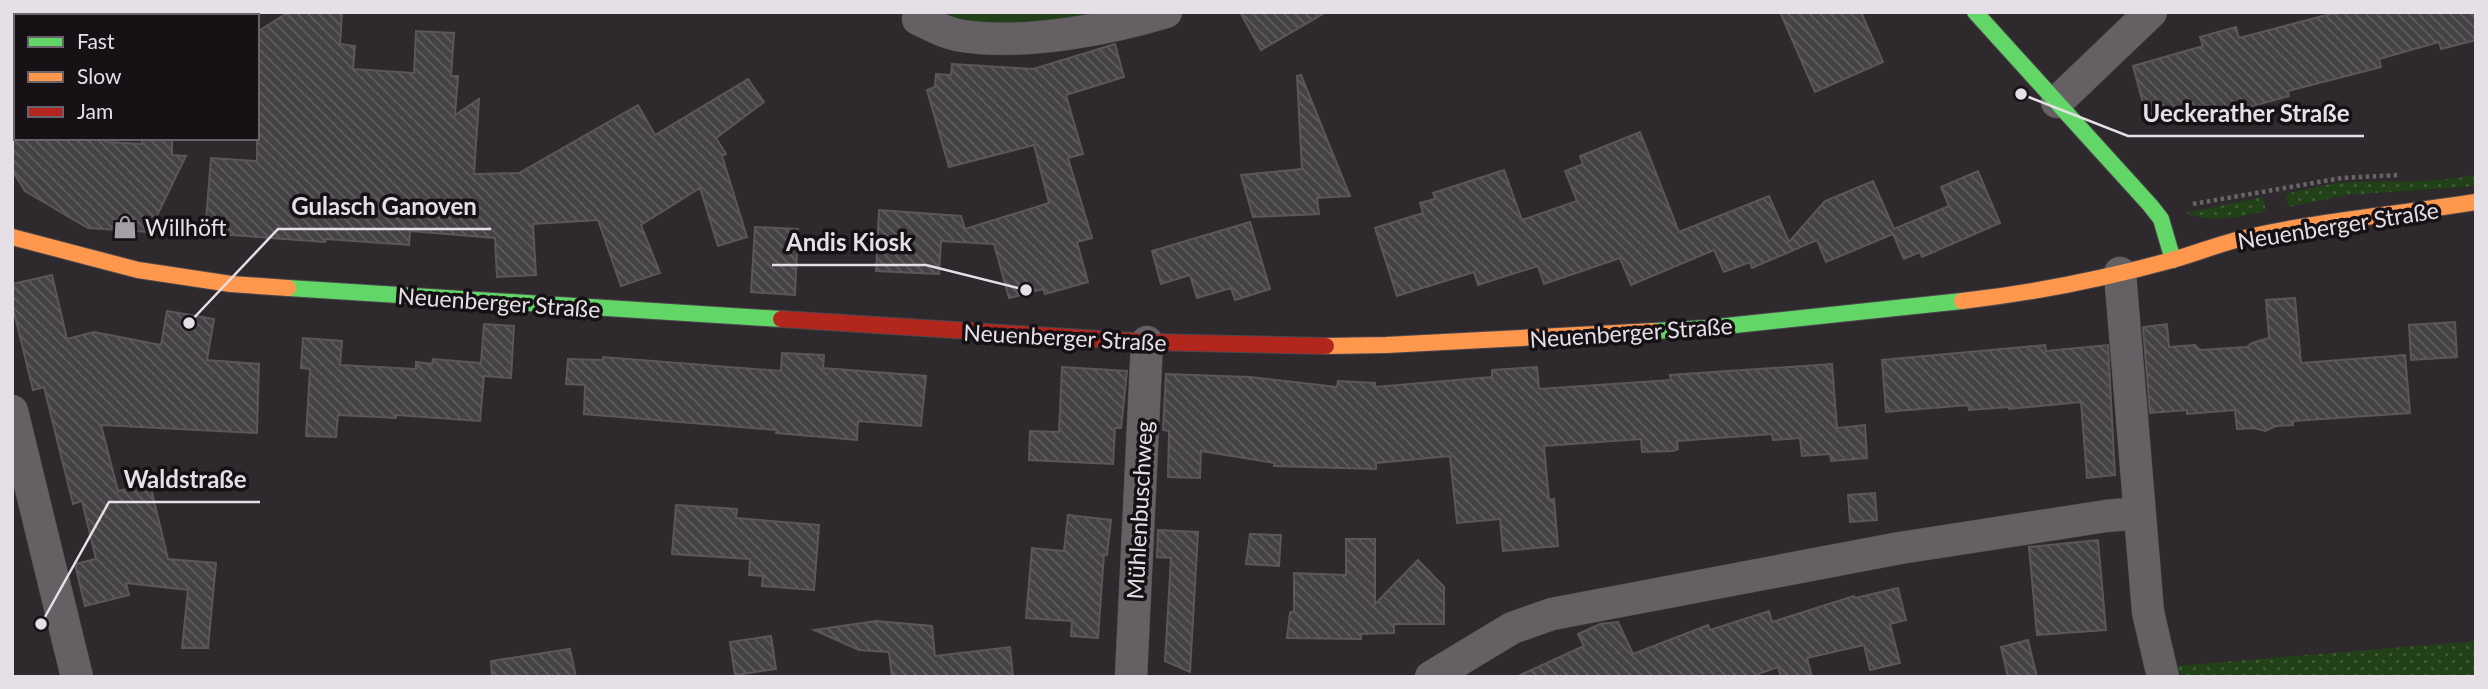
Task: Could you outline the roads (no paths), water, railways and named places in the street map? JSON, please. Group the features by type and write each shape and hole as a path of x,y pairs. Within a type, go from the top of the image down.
{"street":[{"path":"918,19 941,30 964,36 1031,38 1132,23 1166,12"},
{"path":"1975,12 2161,219 2173,260"},
{"path":"2057,102 2151,12"},
{"name":"Neuenberger Straße","path":"12,237 118,265 231,284 1147,342 1386,345 1707,328 2006,296 2120,273 2247,237 2476,202"},
{"path":"2120,273 2148,612 2163,677"},
{"name":"Mühlenbuschweg","path":"1131,677 1147,342"},
{"path":"12,411 77,677"},
{"path":"1431,677 1512,628 1552,614 1900,548 2140,513"}],"place":[{"name":"Ueckerather Straße","path":"2021,94"},
{"name":"Willhöft","path":"125,227"},
{"name":"Andis Kiosk","path":"1026,290"},
{"name":"Gulasch Ganoven","path":"189,323"},
{"name":"Waldstraße","path":"41,624"}]}
